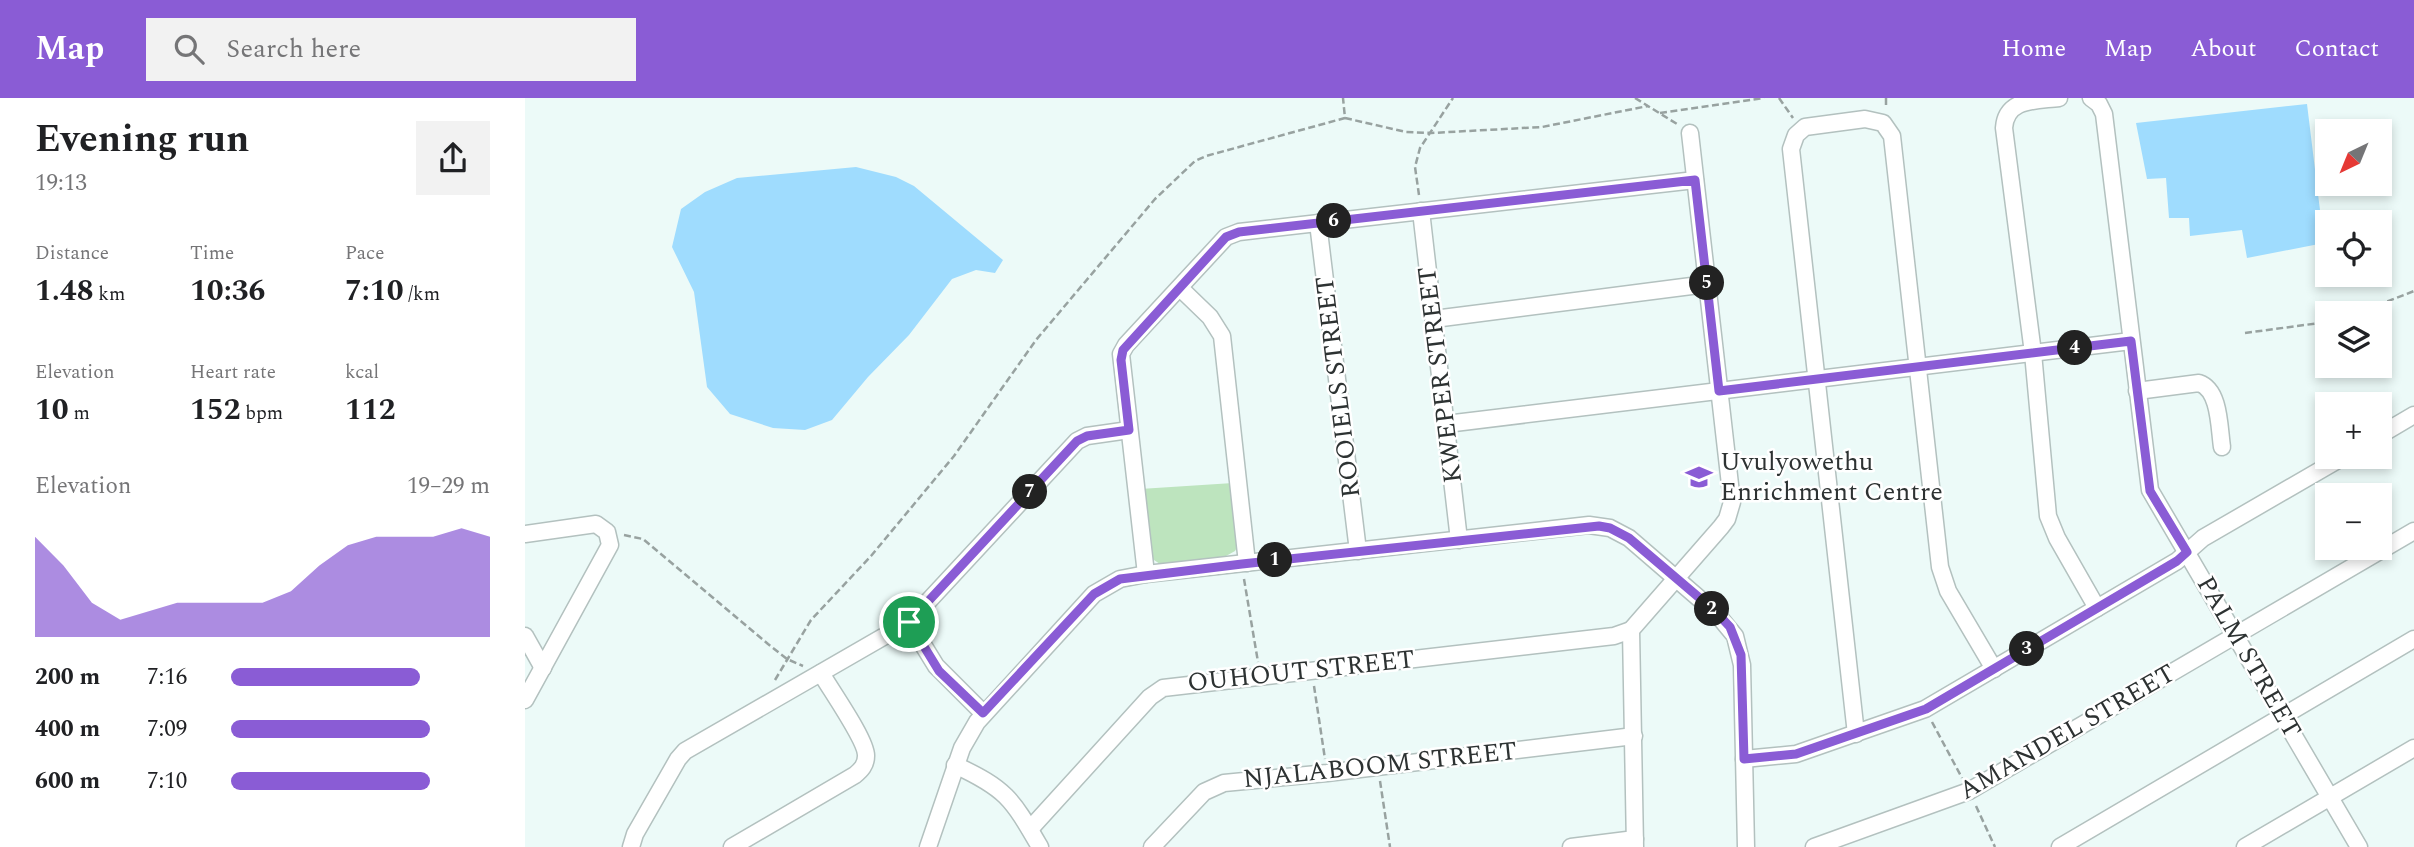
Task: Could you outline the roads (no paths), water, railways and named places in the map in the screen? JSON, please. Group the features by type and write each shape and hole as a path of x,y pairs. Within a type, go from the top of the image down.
{"street":[{"path":"2059,98 2017,104 2008,113 2004,124 2033,353 2048,516 2057,538 2097,608"},
{"path":"1744,759 1796,754 1934,704 2177,561 2187,552 2150,491 2104,114 2099,104 2091,98"},
{"path":"1856,734 1791,149 1801,129 1865,119 1879,121 1889,131 1893,142 1942,577 1994,669"},
{"path":"1571,847 1635,843 1631,630 1721,527 1732,502 1690,133"},
{"path":"1146,574 1121,354 1126,345 1221,241 1232,234 1695,180"},
{"name":"KWEPER STREET","path":"1422,211 1459,540"},
{"name":"ROOIELS STREET","path":"1318,223 1358,551"},
{"path":"1434,318 1707,284"},
{"path":"1180,288 1210,317 1222,336 1245,563"},
{"path":"1446,424 2131,341"},
{"path":"2137,391 2199,383 2207,386 2213,395 2222,447"},
{"path":"2392,428 2414,415"},
{"path":"631,847 635,834 685,751 909,622 1077,441 1087,436 1129,430"},
{"name":"PALM STREET","path":"2322,469 2203,538 2187,552 2359,847"},
{"path":"525,534 591,523 607,532 610,540 609,549 525,700"},
{"path":"928,847 955,765 970,732 983,713 1094,594 1120,579 1245,563 1599,526 1610,528 1629,538 1675,577 1723,620 1739,645 1742,665 1746,847"},
{"name":"AMANDEL STREET","path":"1814,847 1969,791 2414,531"},
{"path":"909,622 939,671 983,713"},
{"name":"OUHOUT STREET","path":"1030,829 1157,692 1171,685 1614,636 1631,630"},
{"path":"525,636 543,668"},
{"path":"2060,847 2414,639"},
{"path":"731,847 855,775 865,764 866,750 863,743 821,673"},
{"name":"NJALABOOM STREET","path":"1152,847 1200,797 1217,785 1634,736"},
{"path":"2245,847 2414,748"},
{"path":"955,765 1007,795 1041,847"}],"water":[{"path":"2307,104 2315,169 2315,196 2318,196 2320,210 2315,210 2315,245 2247,258 2242,230 2190,236 2189,218 2169,218 2166,178 2147,179 2136,123"},
{"path":"856,167 896,177 914,186 1003,260 995,273 976,270 952,279 909,335 868,377 832,420 805,430 773,428 730,414 707,387 694,292 672,247 681,209 705,192 737,178"}],"place":[{"name":"Uvulyowethu Enrichment Centre","path":"1699,477"}]}
